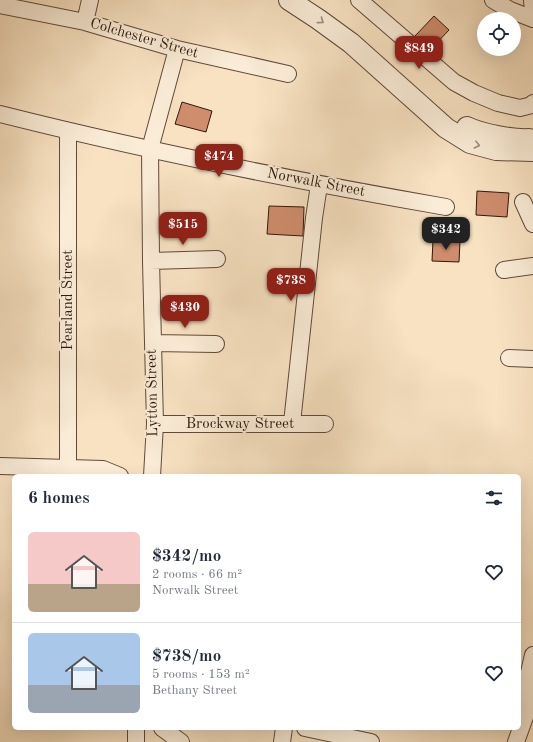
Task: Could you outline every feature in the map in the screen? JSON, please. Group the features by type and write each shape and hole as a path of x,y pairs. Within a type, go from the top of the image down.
{"street":[{"path":"85,22 90,0"},
{"path":"289,0 351,43 446,128 470,143 496,150 533,151"},
{"path":"313,0 355,29 393,68 451,120 473,130 523,139 533,138"},
{"path":"359,0 454,82 474,93 498,103 520,108 533,104"},
{"path":"493,0 510,10 533,19"},
{"path":"532,0 533,12"},
{"name":"Colchester Street","path":"0,5 85,22 177,49 288,74"},
{"name":"Lytton Street","path":"152,474 155,424 150,149 177,49"},
{"name":"Norwalk Street","path":"0,114 68,131 319,185 446,207"},
{"name":"Pearland Street","path":"68,131 68,468"},
{"path":"292,423 314,218 319,185"},
{"path":"524,202 533,224"},
{"path":"151,261 217,259"},
{"path":"504,270 533,266"},
{"path":"153,343 216,344"},
{"path":"509,358 533,359"},
{"name":"Brockway Street","path":"155,424 325,424"},
{"path":"0,466 103,469 115,474"},
{"path":"521,728 526,714 523,680 533,655"},
{"path":"136,730 136,742"},
{"path":"165,730 181,742"},
{"path":"282,742 284,730"},
{"path":"314,730 371,742"},
{"path":"516,742 520,730"}],"building":[{"path":"434,16 449,30 431,49 415,36"},
{"path":"182,102 212,111 206,132 175,124"},
{"path":"477,191 509,193 507,217 476,215"},
{"path":"269,206 304,207 303,236 267,234"},
{"path":"433,240 460,241 459,262 432,261"}]}
